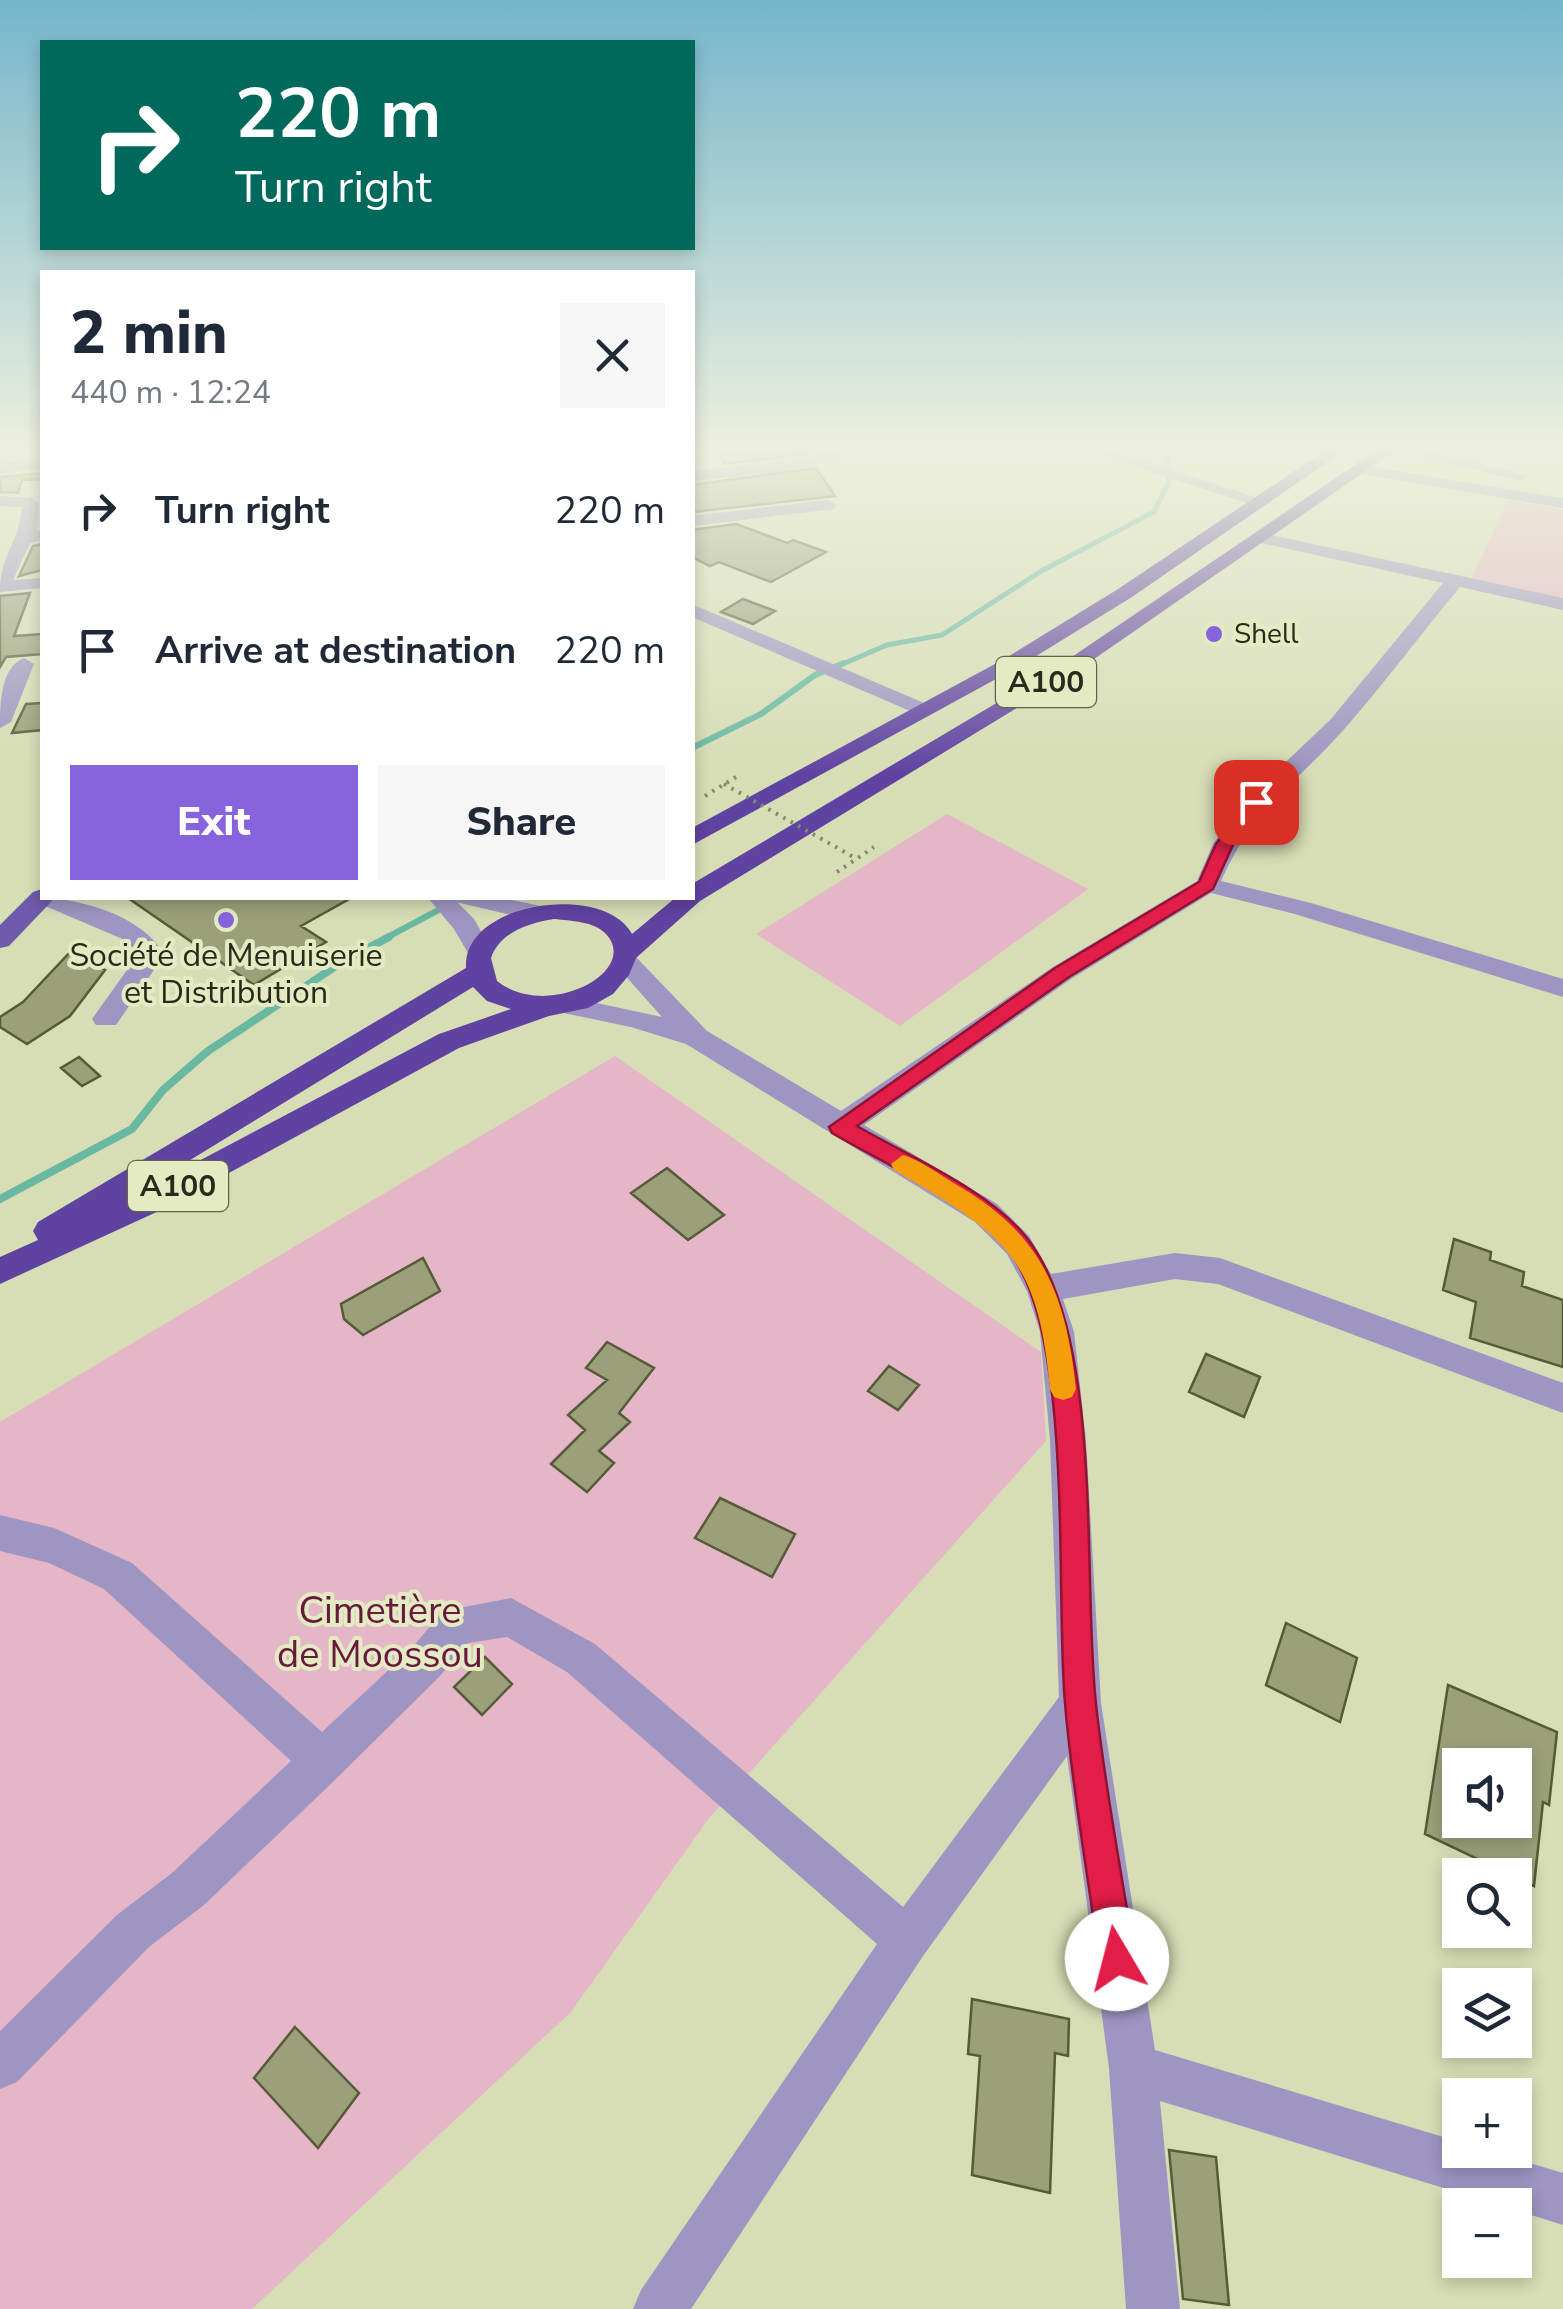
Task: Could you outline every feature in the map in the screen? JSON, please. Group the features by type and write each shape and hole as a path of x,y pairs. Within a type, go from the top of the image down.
{"highway":[{"name":"A100","path":"695,836 924,710 1178,558"},
{"name":"A100","path":"695,893 785,836 940,749 1033,691 1232,558"},
{"name":"A100","path":"626,957 687,900"},
{"path":"581,904 623,937 626,957 604,989 555,1006 501,998 486,986 479,962 501,928 537,913 581,904"},
{"name":"A100","path":"0,1262 479,962"},
{"name":"A100","path":"0,1271 150,1202 449,1041 555,1006"}],"main road":[{"path":"0,940 42,900"}],"street":[{"path":"0,586 20,558"},
{"path":"1348,558 1563,604"},
{"path":"0,586 40,582"},
{"path":"840,1127 1062,973 1207,885 1225,844 1256,802 1338,723 1454,582"},
{"path":"695,611 924,710"},
{"path":"0,665 33,663"},
{"path":"0,722 33,663"},
{"path":"1207,885 1302,908 1563,988"},
{"path":"52,900 134,934 147,948 145,964 106,1019"},
{"path":"442,900 464,924 479,962"},
{"path":"478,900 537,913"},
{"path":"626,957 697,1038"},
{"path":"555,1006 634,1018 697,1038 986,1213 1018,1246 1043,1289 1058,1332 1068,1440 1080,1703 1133,2068 1153,2309"},
{"path":"1043,1289 1175,1266 1220,1272 1563,1398"},
{"path":"0,1533 54,1546 118,1576 323,1762"},
{"path":"0,2065 134,1930 188,1889 323,1762 426,1663 457,1626 511,1617 581,1658 907,1940"},
{"path":"660,2309 907,1940 1080,1703"},
{"path":"1133,2068 1563,2199"}],"path":[{"path":"704,796 741,774"},
{"path":"724,784 857,859"},
{"path":"837,872 874,847"}],"green space":[{"path":"1481,558 1563,558 1563,598 1472,578"},
{"path":"947,814 1088,889 900,1026 756,934"},
{"name":"Cimetière de Moossou","path":"615,1056 1041,1352 1046,1441 709,1818 571,2012 252,2309 0,2309 0,1422"}],"building":[{"path":"28,558 40,558 40,571 19,576"},
{"path":"695,558 815,558 771,582 719,562 710,566"},
{"path":"30,593 14,636 40,634 40,654 6,657 0,667 0,596"},
{"path":"743,599 775,611 753,624 721,612"},
{"path":"40,703 40,730 12,733 26,704"},
{"name":"Société de Menuiserie et Distribution","path":"131,900 347,900 301,926 326,942 254,985"},
{"path":"72,950 105,970 70,1016 27,1044 0,1027 0,1017 23,1002"},
{"path":"79,1057 100,1076 82,1086 61,1068"},
{"path":"667,1168 724,1215 688,1240 631,1193"},
{"path":"1454,1239 1491,1252 1490,1260 1524,1272 1522,1286 1563,1300 1563,1367 1470,1338 1476,1302 1443,1290"},
{"path":"423,1258 440,1291 363,1335 344,1319 341,1304"},
{"path":"607,1342 654,1368 619,1413 630,1422 599,1451 614,1463 587,1492 551,1464 585,1430 568,1415 607,1380 586,1368"},
{"path":"1206,1354 1260,1377 1244,1417 1189,1392"},
{"path":"889,1366 919,1385 898,1410 868,1391"},
{"path":"720,1498 795,1534 772,1577 695,1538"},
{"path":"1286,1623 1357,1658 1340,1722 1266,1685"},
{"path":"485,1657 512,1684 482,1715 454,1687"},
{"path":"1448,1685 1557,1732 1549,1805 1543,1802 1534,1886 1532,1858 1475,1858 1425,1834"},
{"path":"972,1999 1069,2019 1068,2056 1055,2053 1050,2193 972,2175 980,2056 968,2054"},
{"path":"295,2027 359,2093 318,2148 254,2078"},
{"path":"1169,2150 1216,2157 1229,2305 1183,2299"}],"waterway":[{"path":"838,666 887,645 942,635 1066,558"},
{"path":"695,747 761,714 815,675 844,663"},
{"path":"384,939 457,900"},
{"path":"0,1199 132,1129 163,1090 208,1051 342,962 389,937"}],"slow traffic":[{"path":"903,1164 986,1213 1018,1246 1043,1289 1058,1332 1063,1389"}],"place":[{"name":"Shell","path":"1214,634"},
{"name":"Société de Menuiserie et Distribution","path":"226,920"}],"route":[{"path":"1117,1959 1080,1703 1068,1440 1058,1332 1043,1289 1018,1246 986,1213 840,1127 1062,973 1207,885 1225,844 1256,802"}]}
